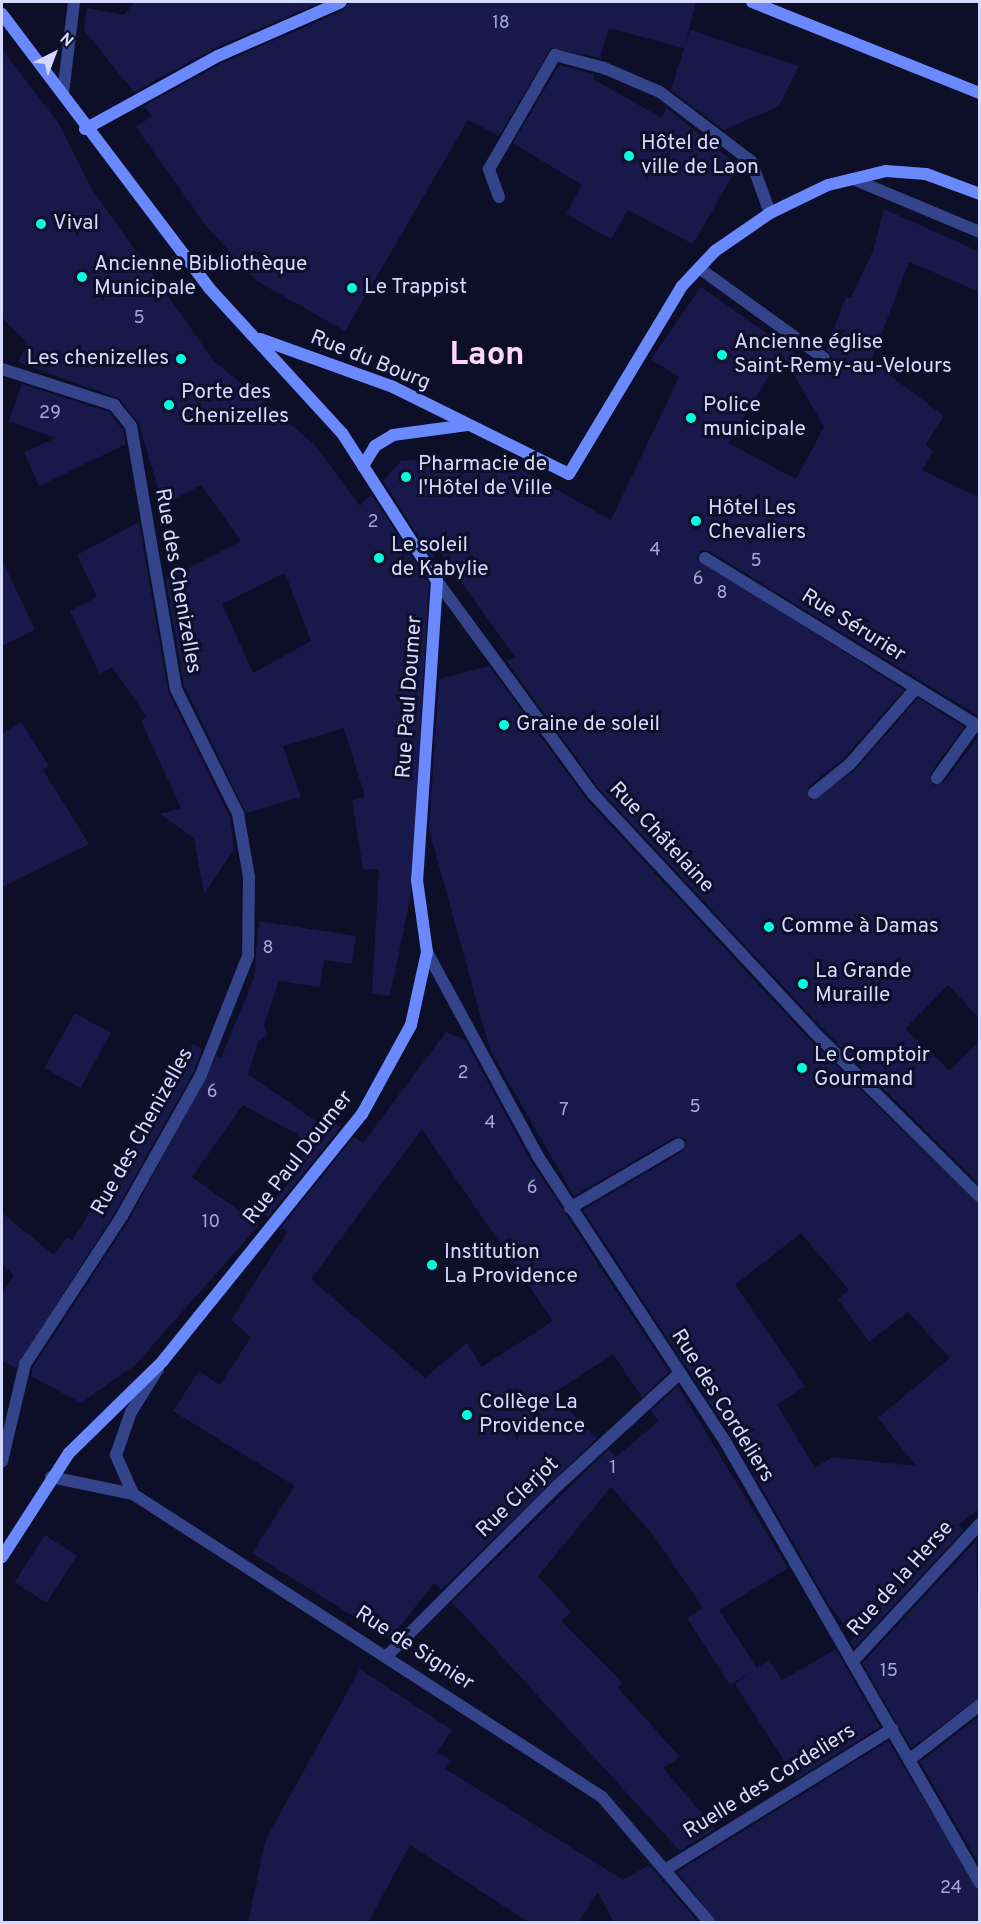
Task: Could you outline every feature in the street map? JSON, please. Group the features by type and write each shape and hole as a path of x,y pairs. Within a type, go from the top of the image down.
{"street":[{"path":"63,93 74,2"},
{"path":"85,129 219,56 341,2"},
{"path":"752,2 980,93"},
{"name":"Rue du Bourg","path":"2,14 63,93 85,129 139,189 209,288 309,393 363,466"},
{"path":"499,197 489,169 555,55 604,68 660,92 751,162 770,213"},
{"path":"824,358 699,268 770,213 853,179 886,171 926,174 980,194"},
{"path":"853,179 980,232"},
{"name":"Rue du Bourg","path":"256,337 393,387 569,474 672,301 699,268"},
{"name":"Rue des Chenizelles","path":"2,369 114,405 131,426 176,689 237,814 249,877 248,956 201,1075 122,1216 25,1364 2,1461"},
{"path":"363,466 375,446 393,435 467,425"},
{"name":"Rue Châtelaine","path":"363,466 437,581 593,794 806,1023 980,1197"},
{"name":"Rue Sérurier","path":"705,558 977,726"},
{"name":"Rue Paul Doumer","path":"2,1557 51,1477 69,1453 163,1361 362,1114 411,1026 427,952 417,880 437,581"},
{"path":"814,793 850,764 916,688"},
{"path":"937,778 977,726"},
{"name":"Rue des Cordeliers","path":"427,952 570,1208 680,1373 853,1661 980,1883"},
{"path":"570,1208 679,1144"},
{"path":"134,1494 116,1455 131,1413 163,1361"},
{"name":"Rue Clerjot","path":"388,1655 556,1487 680,1373"},
{"name":"Rue de Signier","path":"51,1477 134,1494 388,1655 602,1797 668,1868 709,1923"},
{"name":"Rue de la Herse","path":"853,1661 980,1524"},
{"path":"909,1760 980,1705"},
{"name":"Ruelle des Cordeliers","path":"668,1868 892,1729"}],"building":[{"path":"135,2 322,2 215,48 134,92 84,30 87,8 124,15"},
{"path":"349,2 696,2 684,47 690,30 799,66 779,106 724,130 671,90 684,48 609,28 600,58 551,48 499,136 468,120 345,331 257,281 207,227 136,127 152,116 144,106 222,63 344,10"},
{"path":"2,49 59,124 91,188 214,361 314,444 360,506 371,494 429,583 411,894 390,996 372,993 379,869 363,870 352,800 365,797 344,728 283,746 301,797 246,813 184,686 166,580 241,541 201,485 163,505 139,424 120,399 18,362 28,343 2,318","holes":["285,573 311,641 253,673 222,604"]},
{"name":"Hôtel de ville de Laon","path":"559,65 595,74 593,79 662,118 666,107 738,166 693,244 628,210 611,239 566,214 582,185 513,143"},
{"path":"884,209 980,252 980,292 909,262 871,361 944,416 925,445 933,451 922,470 980,498 980,717 709,551 701,551 697,558 904,690 844,758 808,787 811,800 855,770 918,698 964,727 930,774 933,785 943,783 980,735 980,1019 948,985 905,1029 950,1071 980,1040 980,1185 819,1025 599,789 506,661 516,658 435,546 433,560 383,481 401,461 455,456 509,463 611,520 679,377 651,359 701,287 818,369 827,366 832,358 826,349 846,297 851,298 873,251","holes":["782,354 824,427 796,479 728,443"]},
{"path":"22,384 109,412 123,430 126,444 39,486 24,452 56,438 9,421"},
{"path":"139,522 168,691 230,817 234,849 204,894 194,838 160,814 181,808 141,721 147,717 112,667 100,674 70,611 97,597 77,555"},
{"path":"2,560 35,630 2,646"},
{"path":"489,666 587,800 807,1037 980,1205 980,1508 958,1525 964,1530 854,1648 850,1641 855,1638 829,1605 733,1438 583,1210 683,1151 686,1139 675,1137 574,1196 490,1050 429,829 439,679","holes":["801,1233 849,1290 838,1299 869,1342 908,1312 950,1358 878,1418 916,1466 832,1457 815,1468 777,1405 805,1386 735,1285"]},
{"path":"21,722 49,766 43,770 89,844 2,887 2,734"},
{"path":"259,921 356,936 352,964 324,960 320,987 279,981 264,1025 268,1034 258,1042 248,1074 326,1128 331,1121 341,1127 268,1217 264,1214 304,1163 297,1134 243,1105 192,1177 259,1225 135,1365 81,1403 31,1376 33,1367 129,1220 217,1056 221,1058 254,978"},
{"path":"75,1013 111,1033 80,1088 44,1068"},
{"name":"Institution La Providence","path":"446,1032 465,1040 530,1160 669,1372 642,1397 613,1354 552,1394 597,1438 441,1590 434,1583 390,1639 252,1553 295,1486 173,1411 199,1371 220,1385 251,1337 231,1320 287,1232 281,1227 354,1137 363,1143","holes":["422,1129 553,1321 482,1367 467,1343 425,1378 311,1279"]},
{"path":"193,1044 202,1049 194,1071 115,1212 16,1368 2,1361 2,1293 14,1275 2,1264 2,1213 54,1255 67,1237 72,1241"},
{"path":"678,1386 788,1568 719,1610 757,1668 769,1660 782,1680 836,1649 880,1727 796,1779 735,1684 753,1671 730,1685 687,1618 703,1608 654,1536 611,1487 538,1576 571,1612 561,1621 622,1682 618,1688 680,1757 663,1768 715,1829 680,1851 452,1602 609,1449 616,1457 659,1421 651,1411"},
{"path":"45,1535 77,1556 46,1603 15,1582"},
{"path":"976,1541 980,1697 911,1748 862,1663"},
{"path":"360,1669 452,1730 437,1752 450,1760 444,1768 623,1880 649,1865 699,1923 614,1923 598,1892 578,1923 530,1923 410,1845 368,1923 248,1923 265,1841"},
{"path":"980,1716 980,1866 920,1762"},
{"path":"888,1741 980,1891 980,1923 717,1923 677,1872"}],"place":[{"name":"Hôtel de ville de Laon","path":"629,156"},
{"name":"Vival","path":"41,224"},
{"name":"Ancienne Bibliothèque Municipale","path":"82,277"},
{"name":"Le Trappist","path":"352,288"},
{"name":"Ancienne église Saint-Remy-au-Velours","path":"722,355"},
{"name":"Les chenizelles","path":"181,359"},
{"name":"Porte des Chenizelles","path":"169,405"},
{"name":"Police municipale","path":"691,418"},
{"name":"Pharmacie de l'Hôtel de Ville","path":"406,477"},
{"name":"Hôtel Les Chevaliers","path":"696,521"},
{"name":"Le soleil de Kabylie","path":"379,558"},
{"name":"Graine de soleil","path":"504,725"},
{"name":"Comme à Damas","path":"769,927"},
{"name":"La Grande Muraille","path":"803,984"},
{"name":"Le Comptoir Gourmand","path":"802,1068"},
{"name":"Institution La Providence","path":"432,1265"},
{"name":"Collège La Providence","path":"467,1415"}],"district":[{"name":"Laon","path":"487,357"}]}
